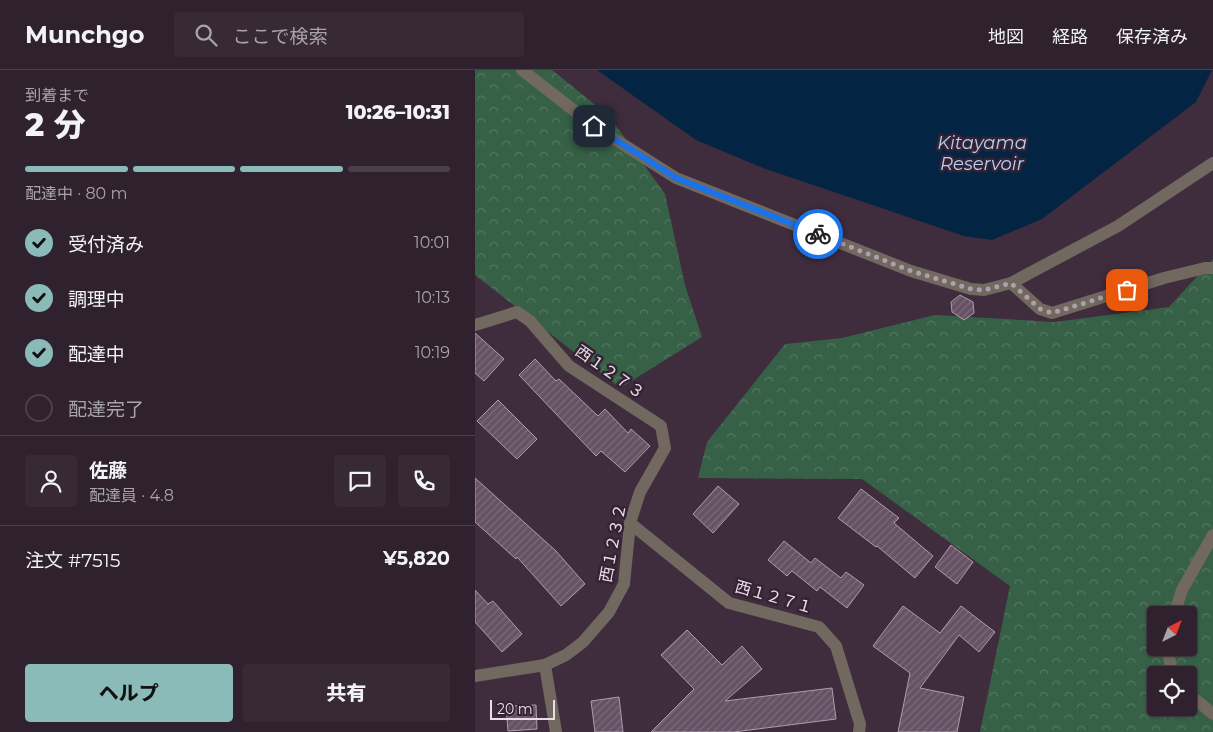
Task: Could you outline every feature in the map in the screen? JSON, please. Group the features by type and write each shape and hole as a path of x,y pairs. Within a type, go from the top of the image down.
{"street":[{"path":"522,70 594,126 676,178 911,271 971,289 984,290 1011,283 1119,226 1213,163"},
{"path":"1011,283 1040,309 1052,313 1164,278 1205,268 1213,268"},
{"name":"西１２７３","path":"475,325 517,312 530,321 569,366 661,426 665,448"},
{"name":"西１２３２","path":"475,676 545,665 565,655 583,642 609,612 624,584 630,523 640,492 665,448"},
{"name":"西１２７１","path":"630,523 729,603 819,627 836,646 860,724 859,732"},
{"path":"1177,606 1182,590 1213,535"},
{"path":"545,665 556,732"},
{"path":"1197,701 1213,714"}],"green space":[{"path":"475,70 552,70 609,116 665,194 685,285 702,337 620,388 475,275"},
{"path":"1213,259 1213,732 980,732 1010,586 862,479 698,478 707,442 785,344 842,338 935,315 1055,322 1169,307"}],"water":[{"name":"Kitayama Reservoir","path":"597,70 1212,70 1196,102 1042,219 992,240 964,236 763,168 696,140"}],"building":[{"path":"960,295 973,302 974,313 964,320 952,312 951,302"},
{"path":"475,333 504,359 484,381 475,373"},
{"path":"535,359 556,381 559,379 598,416 605,409 628,433 631,429 650,446 625,472 601,451 596,456 519,375"},
{"path":"498,400 537,439 517,459 477,421"},
{"path":"475,478 556,551 585,584 561,606 517,557 516,559 475,522"},
{"path":"718,486 739,504 713,533 693,514"},
{"path":"861,489 899,518 894,523 933,556 915,578 877,546 838,518"},
{"path":"784,541 811,563 815,558 841,578 846,572 864,585 847,608 820,587 817,591 792,571 787,576 768,560"},
{"path":"951,545 973,562 957,584 935,567"},
{"path":"475,590 488,604 493,601 522,634 502,652 475,622"},
{"path":"903,606 940,633 961,606 995,632 979,652 959,635 920,688 964,697 957,732 898,732 910,673 873,646"},
{"path":"687,630 722,665 742,646 762,669 725,701 832,688 836,719 734,732 651,732 694,689 661,655"},
{"path":"619,697 623,732 595,732 591,701"},
{"path":"536,705 537,729 508,731 506,706"}],"way so far":[{"path":"818,234 911,271 971,289 984,290 1011,283 1040,309 1052,313 1127,290"}],"route":[{"path":"594,126 676,178 818,234"}]}
